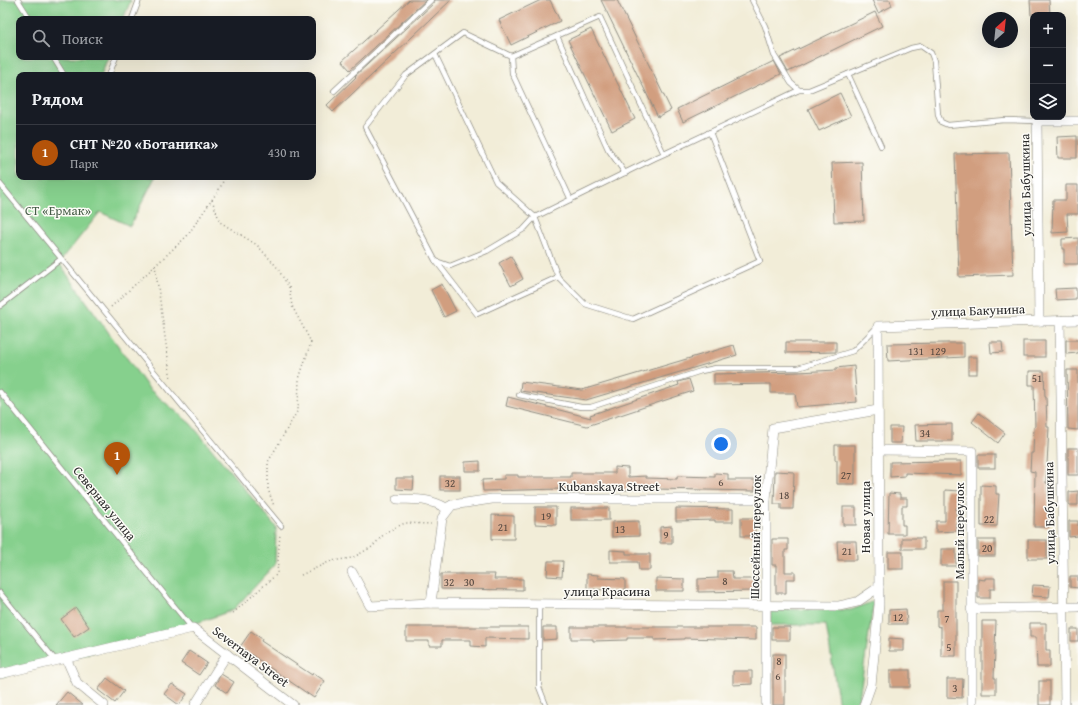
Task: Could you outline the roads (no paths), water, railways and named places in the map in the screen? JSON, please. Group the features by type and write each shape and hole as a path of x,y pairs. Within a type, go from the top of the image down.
{"street":[{"path":"1038,121 1078,121"},
{"name":"улица Бабушкина","path":"1038,121 1039,321"},
{"name":"улица Бабушкина","path":"1060,320 1065,705"},
{"name":"улица Бакунина","path":"878,326 1078,320"},
{"name":"Новая улица","path":"864,705 872,685 878,605 878,326"},
{"name":"Шоссейный переулок","path":"766,705 766,499 773,428 878,410"},
{"name":"Малый переулок","path":"878,450 972,451 972,705"},
{"name":"Kubanskaya Street","path":"397,499 423,499 436,502 446,508 452,505 492,499 766,499"},
{"path":"431,603 442,518 452,505"},
{"name":"улица Красина","path":"352,572 370,606 431,603 838,606 857,602 878,587"},
{"path":"971,609 1078,607"},
{"path":"0,674 193,628"},
{"name":"Severnaya Street","path":"193,628 293,705"},
{"path":"194,705 227,654"},
{"path":"66,658 77,683 104,705"}],"lane":[{"path":"18,0 28,16"},
{"path":"133,16 139,0"},
{"path":"334,91 431,0"},
{"path":"752,0 765,26 774,55 791,83 799,90"},
{"path":"558,277 477,314 435,260 365,126 406,75 463,33 511,56 600,16 664,154"},
{"path":"557,36 608,149 625,173"},
{"path":"435,260 450,266 487,251 524,229 535,217 664,154 799,90 809,90 911,48 921,46 931,53 934,61 938,115 941,122 948,125 1005,120 1038,121"},
{"path":"435,54 496,182 535,217 558,277 585,304 634,319 760,260 710,132"},
{"path":"511,56 512,73 571,200"},
{"path":"55,60 62,72"},
{"path":"110,72 115,60"},
{"path":"848,74 881,146"},
{"path":"625,173 710,132"},
{"path":"0,184 281,526"},
{"path":"0,306 61,259"},
{"path":"520,395 580,407 591,407 700,371 716,368 798,368 853,351 878,326"},
{"name":"Северная улица","path":"0,392 193,628"},
{"path":"0,593 56,661"},
{"path":"538,604 539,687 546,705"}],"place":[{"name":"СНТ №20 «Ботаника»","path":"117,475"}],"park label":[{"name":"СТ «Ермак»","path":"58,210"}]}
